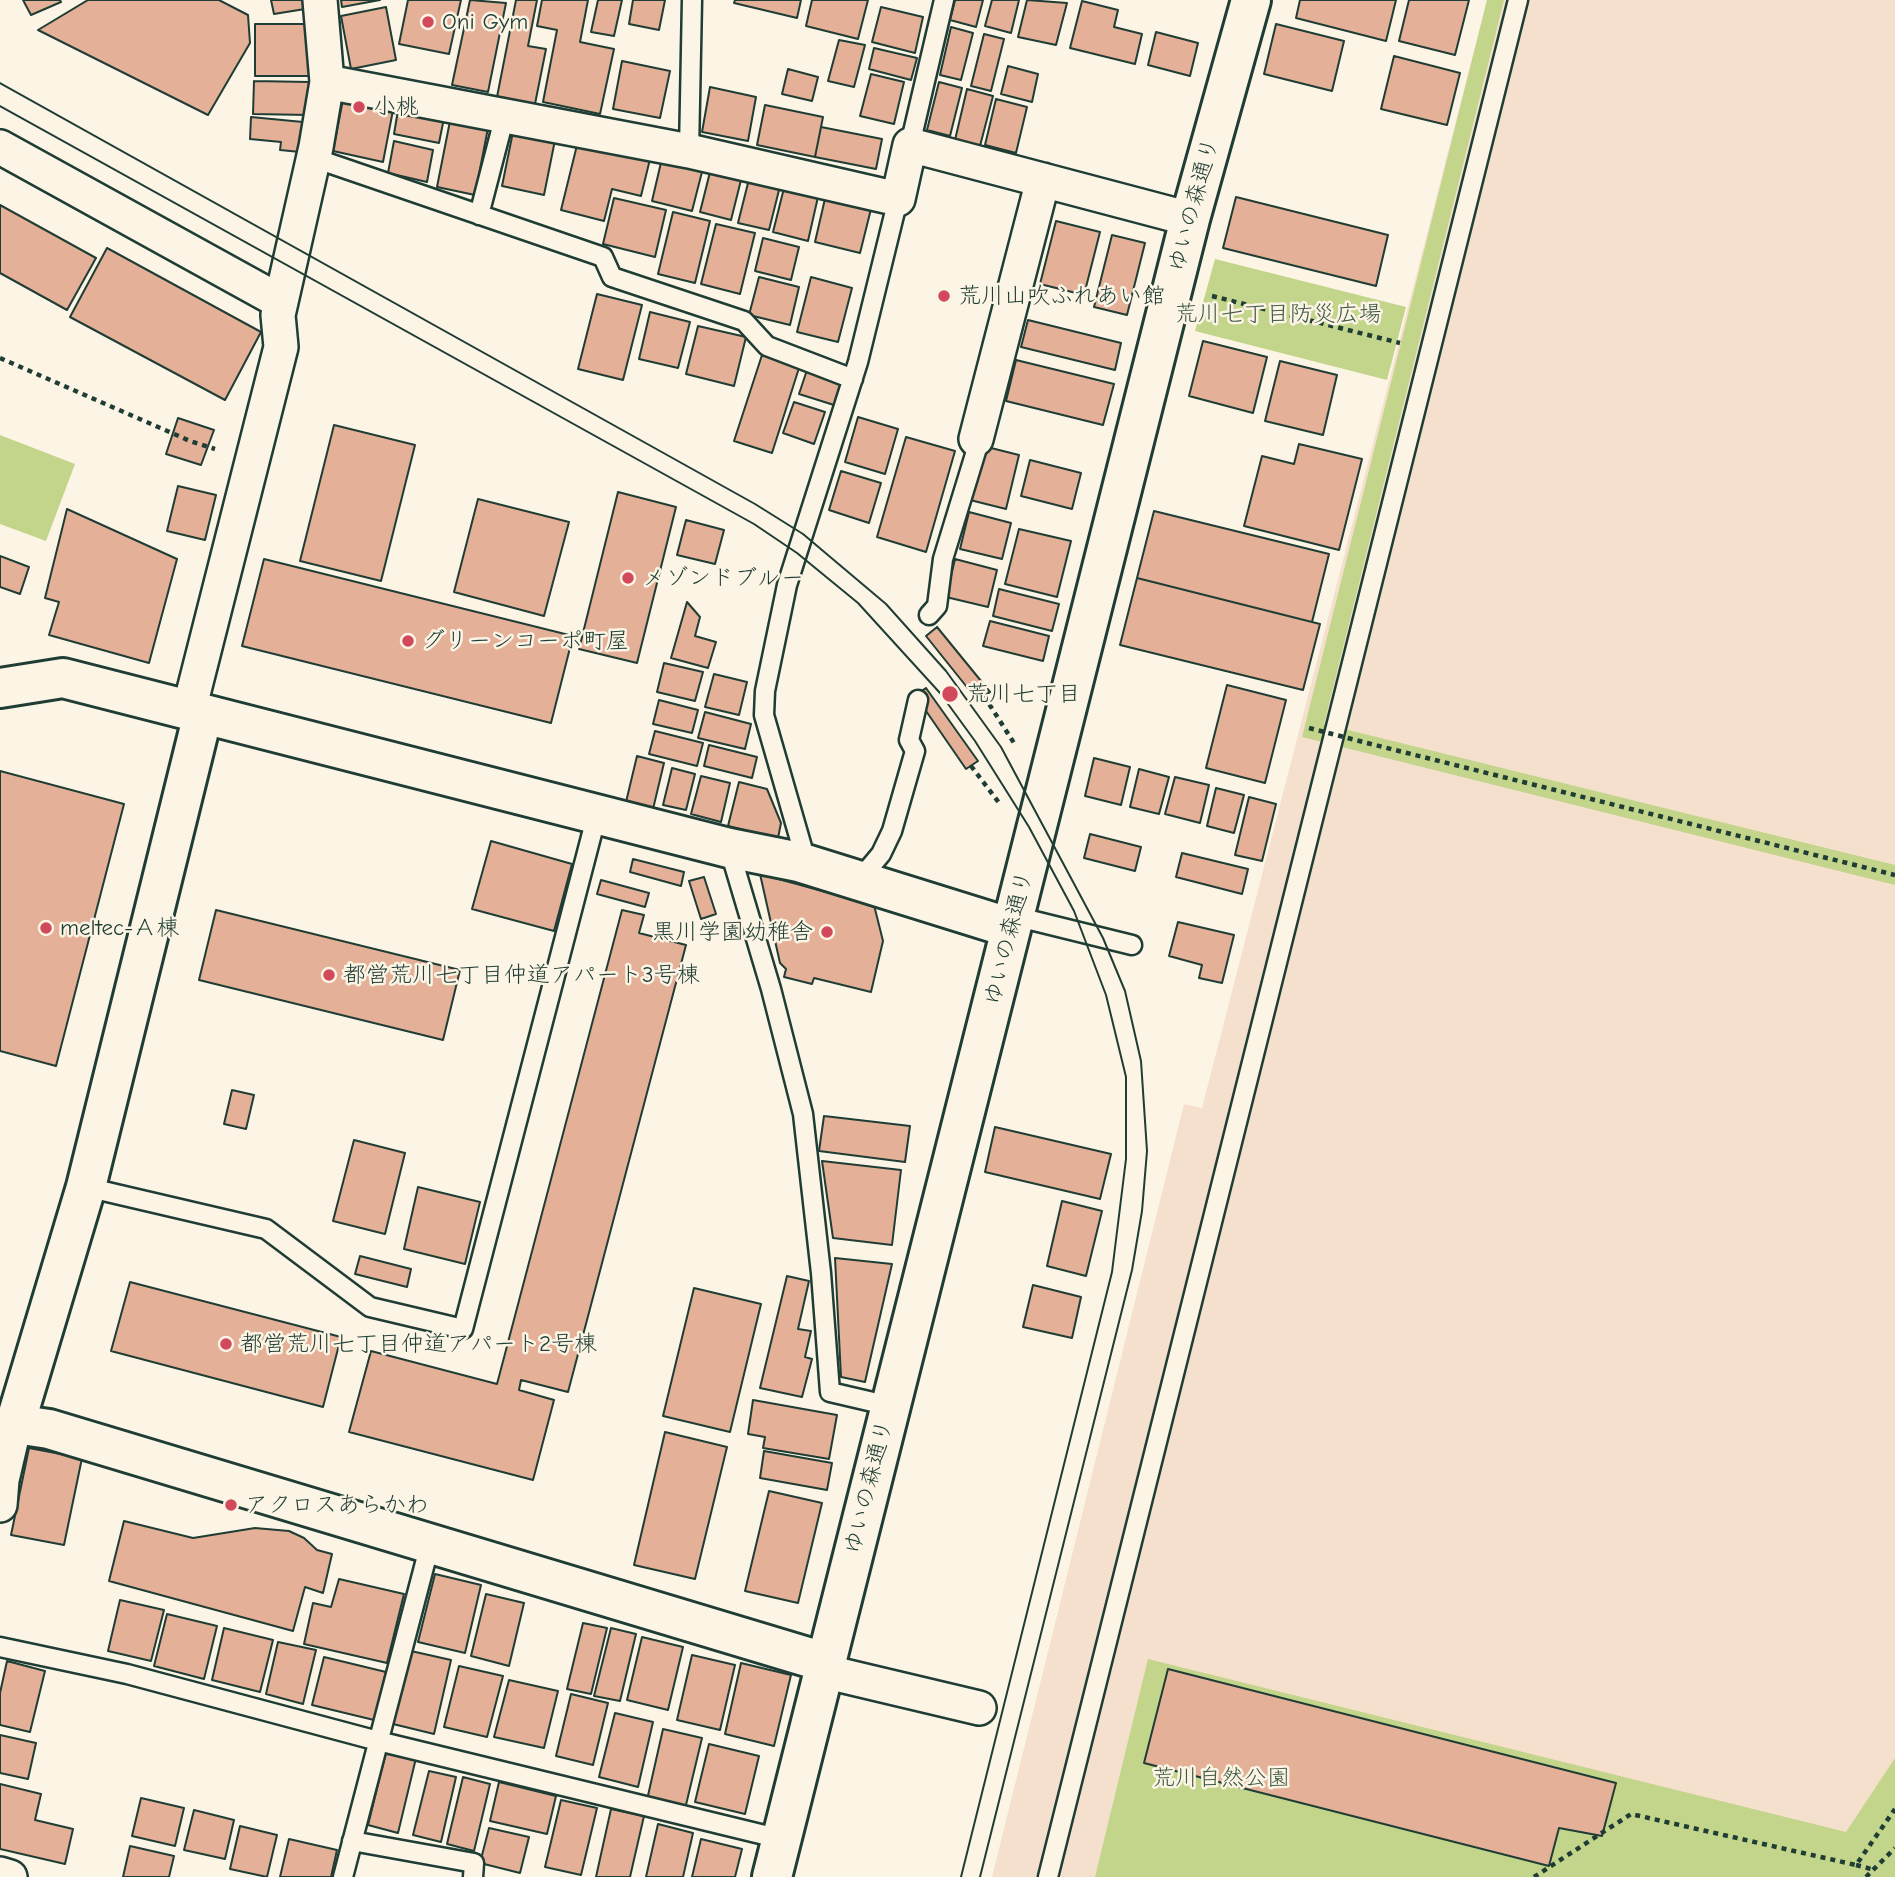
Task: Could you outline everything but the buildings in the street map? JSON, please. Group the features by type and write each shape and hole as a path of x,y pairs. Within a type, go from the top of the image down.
{"street":[{"path":"0,1505 7,1425 86,1187 281,347 278,315 327,82 320,0"},
{"name":"ゆいの森通り","path":"772,1877 1189,219 1251,0"},
{"path":"327,82 689,151 898,199 910,145 1189,219"},
{"path":"0,147 281,302"},
{"path":"976,439 1043,180"},
{"path":"0,688 63,678 729,848 799,862 1013,922"},
{"path":"7,1425 49,1429 823,1667 979,1708"},
{"path":"0,1874 10,1877"}],"lane":[{"path":"689,151 692,0"},
{"path":"910,145 944,0"},
{"path":"1048,1877 1518,0"},
{"path":"479,215 505,116"},
{"path":"313,158 603,257 612,277 744,321 767,346 853,379"},
{"path":"799,862 802,847 764,715 765,691 787,585 853,379 898,199"},
{"path":"929,615 937,606 943,559 977,448 976,439"},
{"path":"860,878 881,855 892,831 915,751 908,740 918,700"},
{"path":"86,1187 266,1229 370,1307 463,1329 597,814"},
{"path":"729,848 771,989 803,1114 821,1273 830,1392 890,1406"},
{"path":"1013,922 1132,945"},
{"path":"342,1877 430,1544"},
{"path":"0,1647 127,1674 378,1741 781,1839"},
{"path":"352,1841 474,1863 473,1877"}],"path":[{"path":"1173,286 1408,345"},
{"path":"0,358 190,441 222,451"},
{"path":"984,696 1018,749"},
{"path":"1309,728 1895,875"},
{"path":"1856,1864 1895,1808"},
{"path":"1534,1877 1631,1814 1875,1870"},
{"path":"1866,1877 1895,1848"},
{"path":"1874,1877 1875,1870"}],"shaded area":[{"path":"1487,0 1895,0 1895,1877 992,1877 1184,1104 1202,1108"}],"green space":[{"path":"1487,0 1504,0 1324,724 1895,865 1895,885 1302,737"},
{"name":"荒川七丁目防災広場","path":"1215,259 1406,307 1387,380 1195,331"},
{"path":"0,435 75,464 46,541 0,524"},
{"name":"荒川自然公園","path":"1148,1659 1846,1832 1895,1758 1895,1877 1095,1877"}],"tram line":[{"path":"0,83 755,504 803,534 886,604 946,671 1001,747 1103,938 1125,991 1141,1061 1147,1151 1142,1211 1132,1270 980,1877"},
{"path":"0,106 754,524 797,553 858,603 940,693 975,741 1029,827 1074,911 1106,995 1126,1077 1126,1159 1112,1272 961,1877"}],"place":[{"name":"Oni Gym","path":"428,22"},
{"name":"小桃","path":"359,107"},
{"name":"荒川山吹ふれあい館","path":"944,296"},
{"name":"メゾンドブルー","path":"628,578"},
{"name":"グリーンコーポ町屋","path":"408,641"},
{"name":"荒川七丁目","path":"950,694"},
{"name":"meltec-Ａ棟","path":"46,928"},
{"name":"黒川学園幼稚舎","path":"827,932"},
{"name":"都営荒川七丁目仲道アパート3号棟","path":"329,975"},
{"name":"都営荒川七丁目仲道アパート2号棟","path":"226,1344"},
{"name":"アクロスあらかわ","path":"231,1505"}]}
